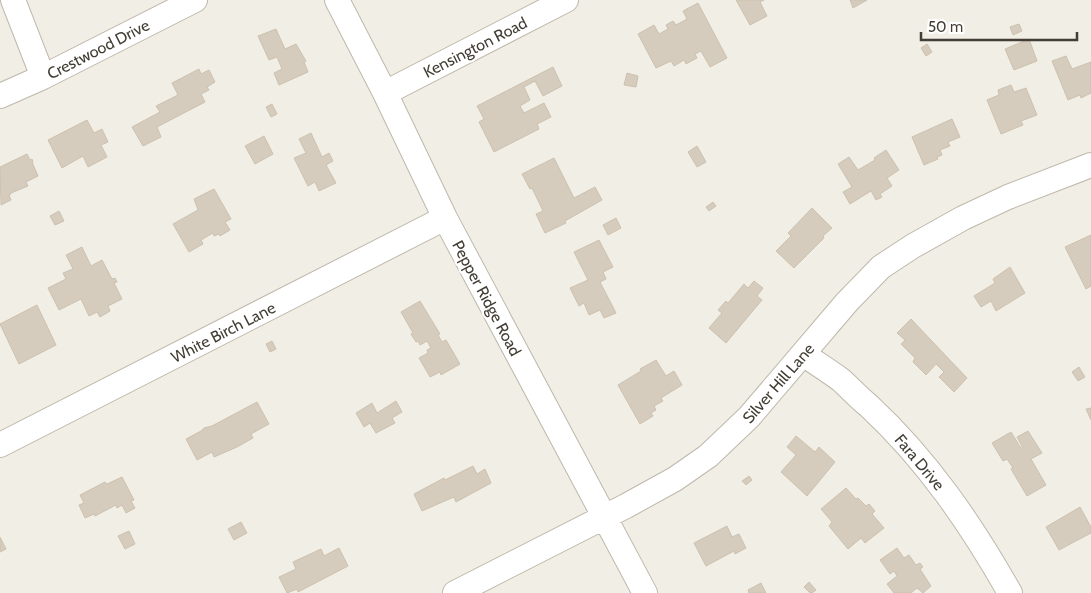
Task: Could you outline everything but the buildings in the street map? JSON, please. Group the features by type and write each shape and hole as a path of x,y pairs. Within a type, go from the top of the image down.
{"street":[{"path":"13,0 43,76"},
{"name":"Crestwood Drive","path":"0,96 195,0"},
{"name":"Pepper Ridge Road","path":"337,0 445,218 645,593"},
{"name":"Kensington Road","path":"385,94 566,0"},
{"name":"Silver Hill Lane","path":"455,593 604,518 675,479 708,456 749,417 847,302 881,267 963,218 1008,197 1091,165"},
{"name":"White Birch Lane","path":"0,444 445,218"},
{"name":"Fara Drive","path":"803,354 842,381 890,426 919,457 984,548 1010,593"}]}
